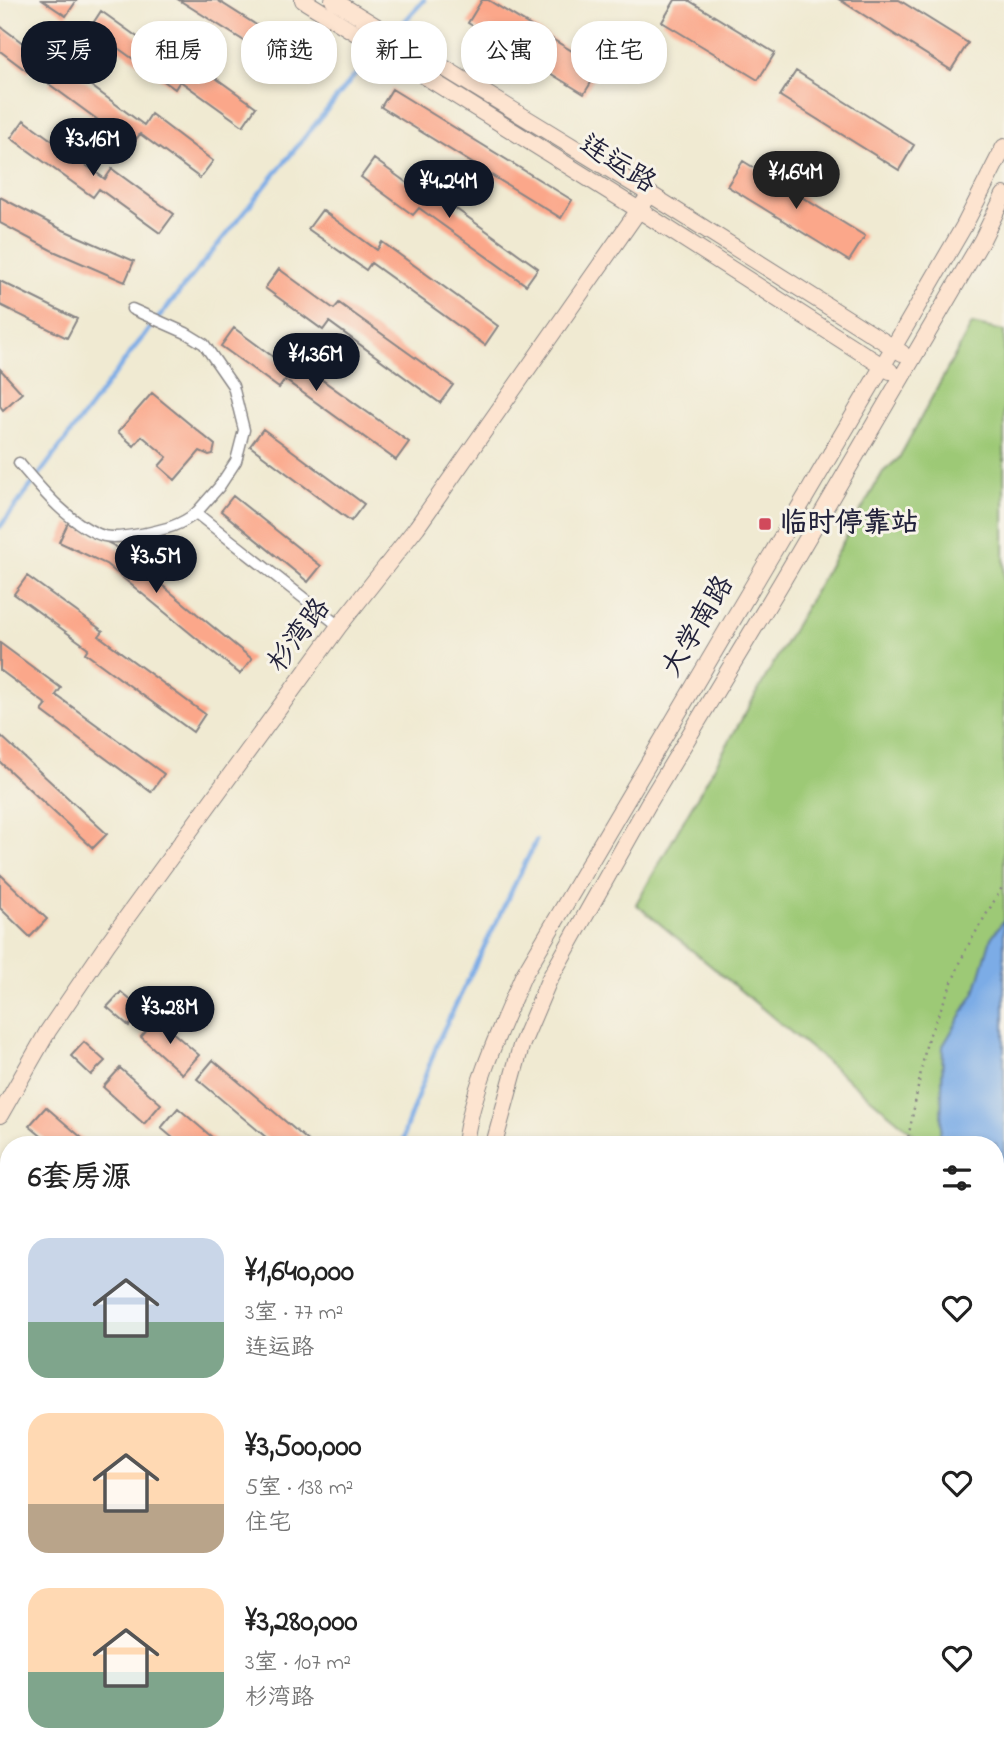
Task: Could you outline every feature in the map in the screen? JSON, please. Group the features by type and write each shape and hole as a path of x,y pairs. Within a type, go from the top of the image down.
{"street":[{"name":"连运路","path":"303,0 901,378"},
{"name":"连运路","path":"333,0 650,194 912,359"},
{"name":"大学南路","path":"466,1136 495,1040 523,976 964,226 1004,147"},
{"name":"杉湾路","path":"0,1115 48,1031 108,943 339,626 417,527 650,194"},
{"name":"大学南路","path":"496,1136 521,1046 549,980 648,804 982,240 1004,195"},
{"path":"19,463 54,503 75,520 105,536 135,535 182,524 196,513 219,487 236,461 244,430 233,386 204,344 132,309"},
{"path":"196,513 339,626"}],"path":[{"path":"909,1136 928,1041 966,949 1004,884"}],"green space":[{"path":"972,324 1004,331 1004,920 991,938 975,992 943,1046 939,1136 916,1136 636,904 883,472 899,458"}],"water":[{"path":"1004,920 1004,1136 939,1136 943,1046 975,992 991,938"}],"building":[{"path":"42,0 77,0 66,16"},
{"path":"179,0 217,0 250,21 241,21 241,39 227,30 227,21 212,21"},
{"path":"482,0 488,0 523,21 469,21"},
{"path":"675,0 688,0 775,53 758,80 667,25 667,21 663,21"},
{"path":"840,0 899,0 968,43 951,70"},
{"path":"101,11 115,21 95,21"},
{"path":"117,22 131,32 131,57 117,47"},
{"path":"0,26 21,42 21,67 0,51"},
{"path":"557,42 571,50 571,84 590,84 584,94 557,77"},
{"path":"796,71 914,145 899,170 780,96"},
{"path":"49,84 89,84 144,125 151,114 213,161 200,178 140,134 132,145"},
{"path":"184,84 224,84 256,107 243,126"},
{"path":"392,89 572,200 561,218 381,107"},
{"path":"24,120 105,179 112,169 174,214 160,233 99,189 93,197 11,138"},
{"path":"374,159 425,196 430,190 538,268 526,285 419,208 413,215 361,177"},
{"path":"743,161 865,236 849,261 727,186"},
{"path":"0,197 61,229 134,261 125,282 51,250 0,223"},
{"path":"322,210 377,250 382,242 498,326 485,345 371,263 366,270 308,229"},
{"path":"279,269 334,309 339,303 453,385 440,403 329,322 323,330 265,288"},
{"path":"0,281 77,319 67,338 0,305"},
{"path":"234,328 291,370 297,362 409,442 396,460 285,380 279,388 221,346"},
{"path":"0,369 22,393 3,410 0,406"},
{"path":"152,393 215,445 213,454 200,451 175,480 159,466 167,457 142,436 134,446 118,432"},
{"path":"263,429 364,504 351,521 250,446"},
{"path":"233,496 321,566 308,582 221,511"},
{"path":"68,523 113,545 252,659 240,674 106,564 59,542"},
{"path":"27,576 103,631 99,636 205,714 193,732 85,653 88,648 14,594"},
{"path":"0,643 61,688 56,695 164,774 151,792 42,711 47,705 0,670"},
{"path":"0,735 107,834 93,848 0,762"},
{"path":"0,874 47,919 30,937 0,908"},
{"path":"121,992 143,1011 129,1026 107,1007"},
{"path":"157,1019 199,1055 182,1074 141,1037"},
{"path":"84,1042 105,1061 91,1075 71,1056"},
{"path":"213,1060 303,1136 265,1136 197,1079"},
{"path":"120,1068 161,1104 144,1124 103,1087"},
{"path":"46,1107 80,1136 41,1136 29,1126"},
{"path":"178,1108 211,1136 170,1136 161,1128"}],"waterway":[{"path":"405,21 424,0"},
{"path":"0,527 135,347 351,80"},
{"path":"404,1136 439,1039 536,841"}],"place":[{"name":"临时停靠站","path":"765,524"}]}
